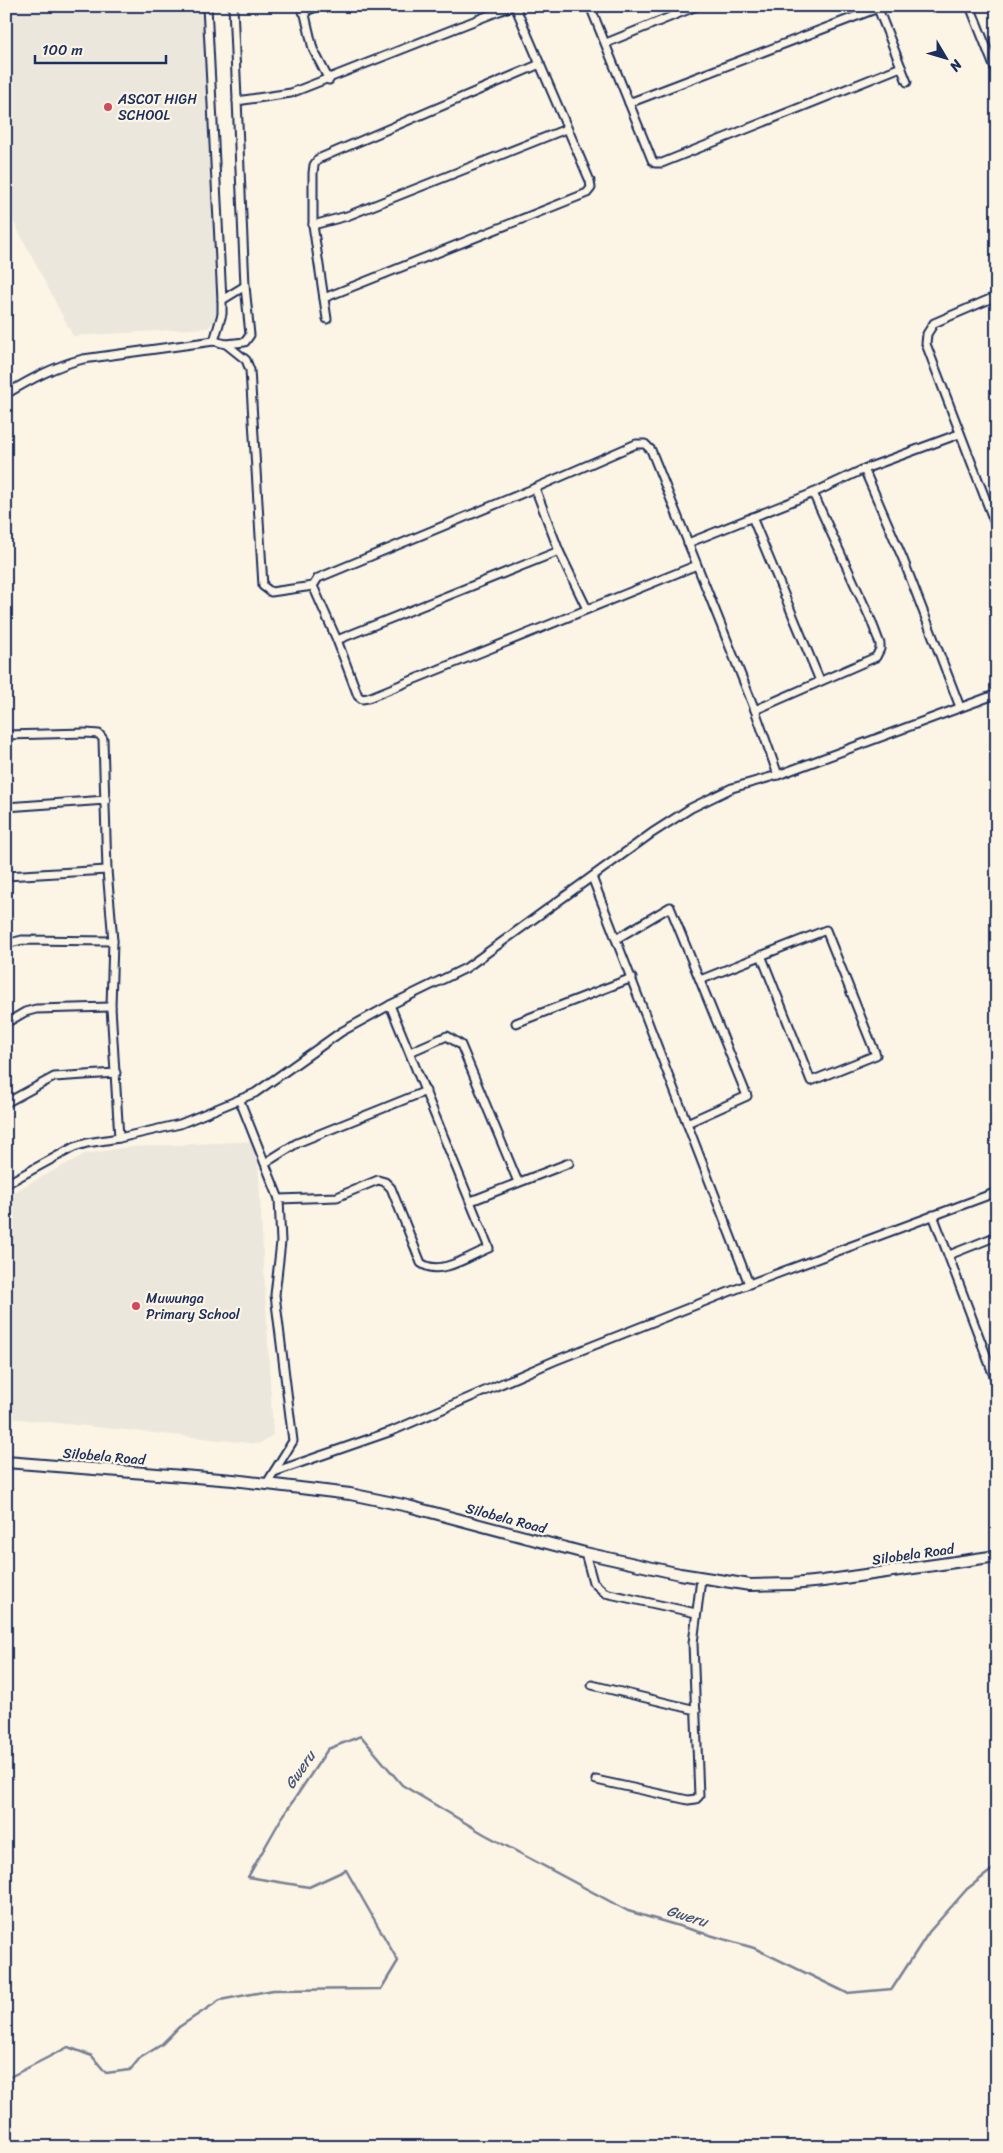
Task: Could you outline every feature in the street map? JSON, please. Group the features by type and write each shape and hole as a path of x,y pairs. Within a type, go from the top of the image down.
{"street":[{"path":"207,6 222,300 222,314 214,341"},
{"path":"6,394 48,371 83,359 214,341 226,344 245,342 250,335 245,286 233,6"},
{"path":"319,6 303,9 313,49 329,80"},
{"path":"237,101 291,93 329,80 514,6 540,64 566,129 590,181 591,188 587,193 324,298"},
{"path":"590,6 652,160 655,163 662,163 901,67"},
{"path":"606,43 697,6"},
{"path":"970,6 997,74"},
{"path":"629,103 877,7 907,82"},
{"path":"327,319 313,224 312,173 318,159 540,64"},
{"path":"313,224 347,216 566,129"},
{"path":"222,300 245,286"},
{"path":"997,296 934,323 927,334 926,344 997,529"},
{"path":"226,344 246,360 250,370 263,586 271,592 313,586 318,578 636,444 646,444 651,450 755,710 778,775"},
{"path":"688,543 813,493 864,469 959,434"},
{"path":"864,469 903,559 960,707"},
{"path":"535,488 559,551 587,609"},
{"path":"755,710 876,657 880,649 871,620 813,493"},
{"path":"752,517 820,681"},
{"path":"337,640 559,551"},
{"path":"313,586 337,640 358,696 362,699 697,565"},
{"path":"6,1184 74,1147 180,1124 240,1101 263,1088 341,1032 390,1005 466,968 652,833 690,808 732,788 778,775 997,694"},
{"path":"6,735 86,733 99,734 103,739 107,870 113,941 111,1007 119,1138"},
{"path":"6,807 106,800"},
{"path":"6,876 107,870"},
{"path":"592,877 749,1284"},
{"path":"616,939 670,907 747,1096 687,1123"},
{"path":"700,980 762,955 826,930 876,1055 811,1081 762,955"},
{"path":"6,944 22,940 113,941"},
{"path":"516,1023 632,978"},
{"path":"279,1199 337,1198 378,1180 385,1182 391,1188 421,1263 428,1268 440,1269 488,1248 390,1005"},
{"path":"6,1023 26,1012 36,1009 111,1007"},
{"path":"410,1052 448,1036 461,1045 518,1182"},
{"path":"6,1102 54,1076 116,1072"},
{"path":"264,1163 297,1143 426,1091"},
{"path":"240,1101 279,1199 281,1242 275,1295 294,1442 267,1484"},
{"path":"470,1201 569,1163"},
{"path":"274,1472 392,1431 554,1362 749,1284 997,1192"},
{"path":"933,1215 997,1384"},
{"path":"949,1255 997,1236"},
{"name":"Silobela Road","path":"6,1462 267,1484 388,1501 585,1553 701,1579 750,1585 792,1584 997,1556"},
{"path":"585,1553 593,1582 605,1593 696,1613"},
{"path":"596,1780 688,1800 696,1799 700,1792 693,1643 701,1579"},
{"path":"592,1685 696,1710"}],"shaded area":[{"name":"ASCOT HIGH SCHOOL","path":"6,6 204,6 220,315 208,328 73,336 6,207"},
{"name":"Muwunga Primary School","path":"257,1141 273,1435 259,1444 9,1418 6,1415 6,1196 85,1154 129,1147"}],"waterway":[{"name":"Gweru","path":"6,2079 68,2047 92,2056 106,2073 130,2070 140,2058 161,2045 179,2027 220,2000 273,1990 381,1989 398,1961 346,1870 309,1887 248,1877 281,1819 328,1749 361,1736 402,1785 484,1834 628,1911 754,1948 847,1993 892,1989 929,1932 967,1889 997,1866"}],"place":[{"name":"ASCOT HIGH SCHOOL","path":"108,107"},
{"name":"Muwunga Primary School","path":"136,1306"}]}
